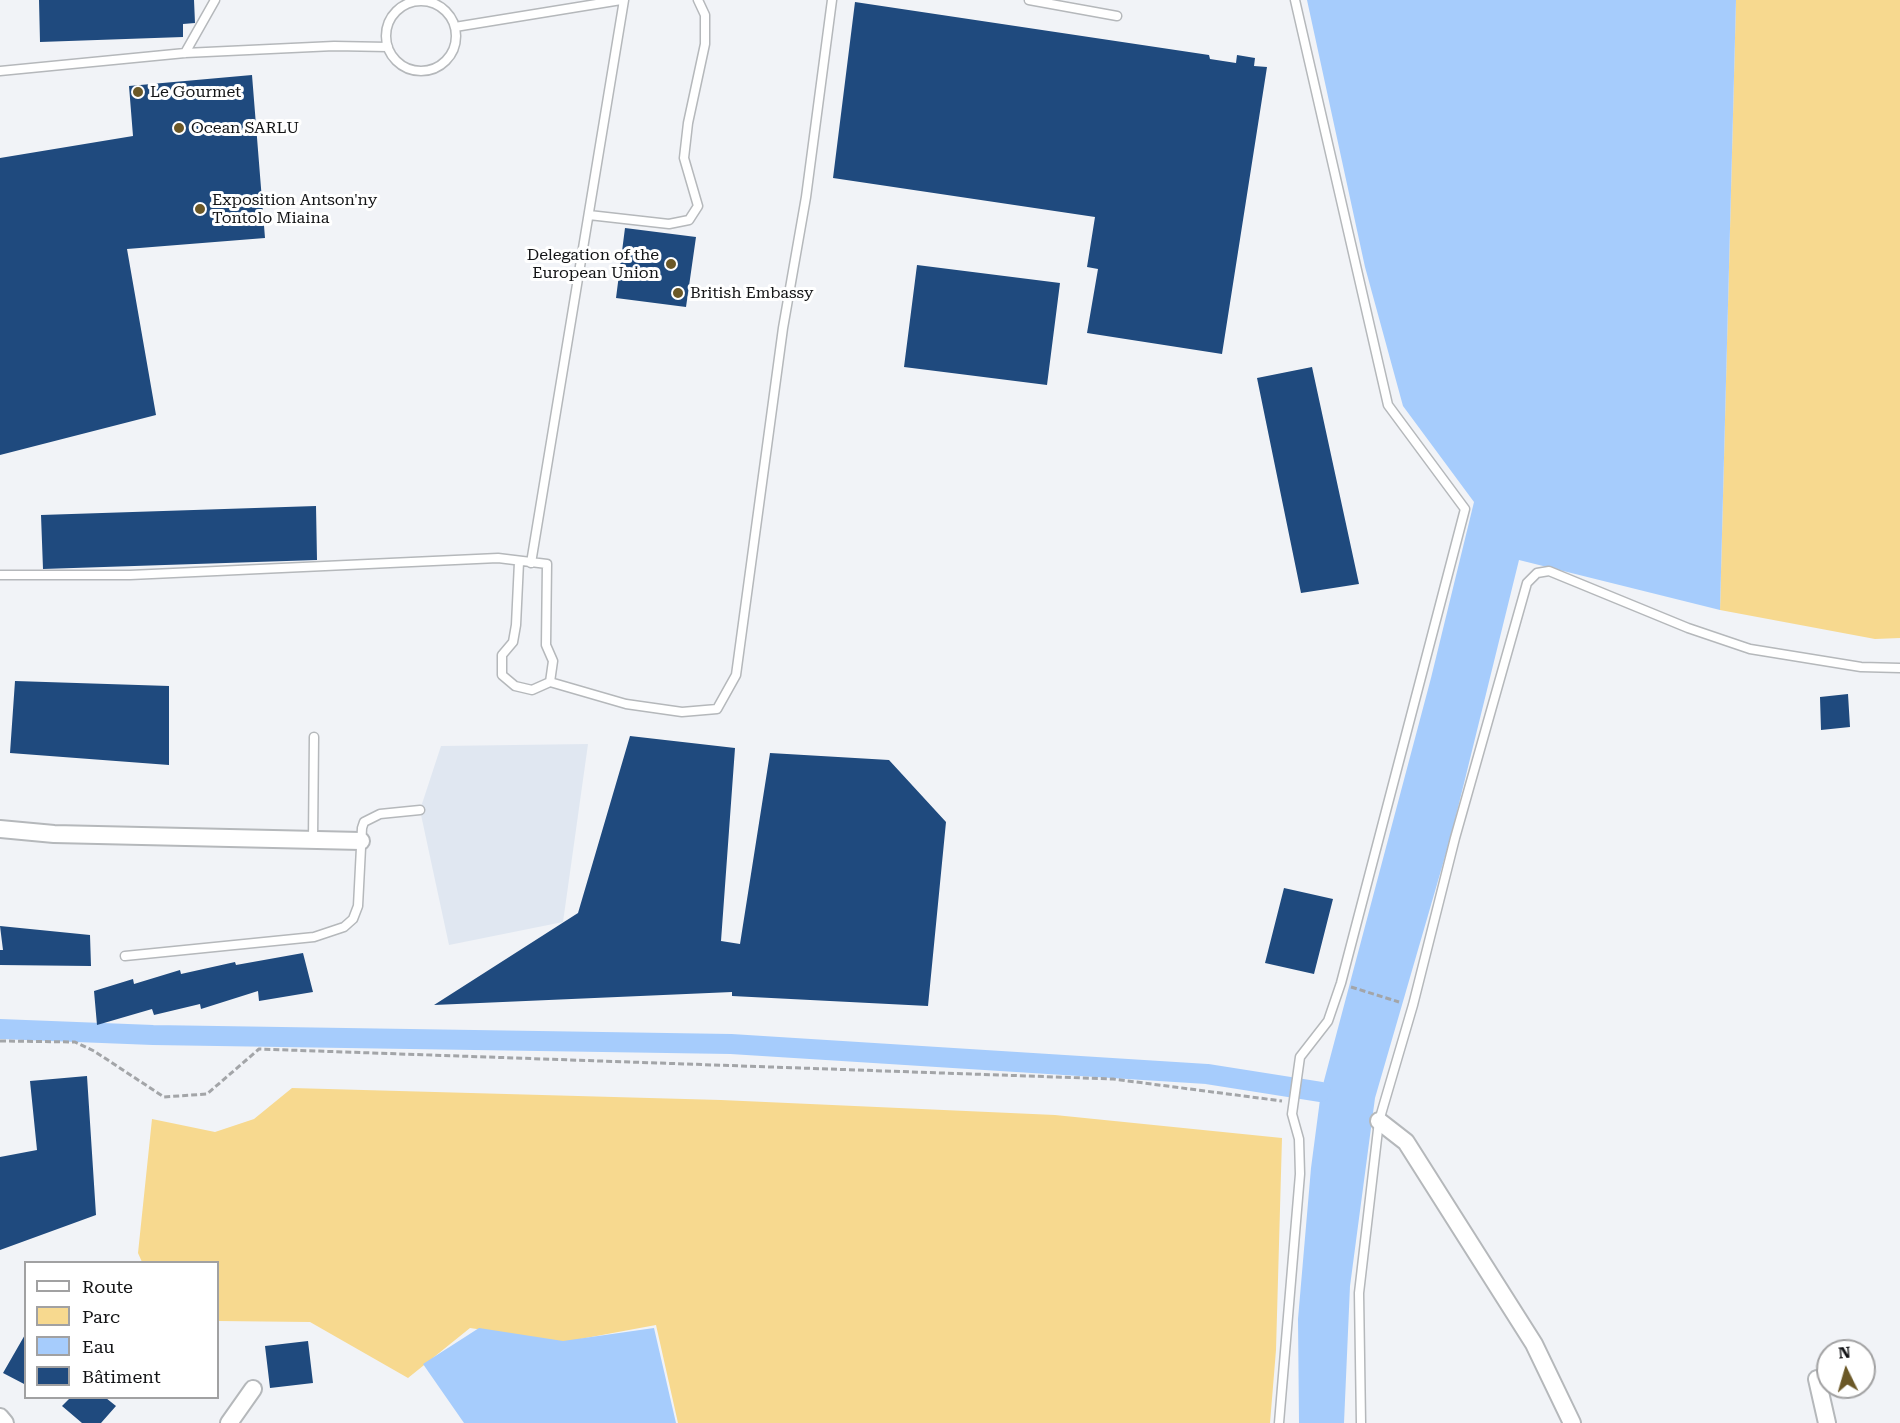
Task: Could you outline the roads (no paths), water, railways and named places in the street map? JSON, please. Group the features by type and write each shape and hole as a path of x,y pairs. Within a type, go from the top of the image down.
{"street":[{"path":"0,829 54,834 361,841"},
{"path":"1379,1121 1406,1142 1534,1344 1572,1423"},
{"path":"229,1423 253,1389"},
{"path":"1822,1399 1827,1423"},
{"path":"0,1417 5,1423"}],"lane":[{"path":"185,53 215,0"},
{"path":"455,27 623,0 531,563"},
{"path":"589,215 669,224 689,220 698,206 684,158 688,123 705,44 705,15 698,0"},
{"path":"519,562 513,642 502,655 502,675 515,686 532,690 550,682 626,704 682,712 717,709 736,675 783,328 806,197 832,0"},
{"path":"1029,0 1117,16"},
{"path":"1279,1423 1300,1174 1299,1139 1292,1114 1300,1058 1328,1021 1341,983 1465,509 1388,405 1295,0"},
{"path":"414,1 435,4 451,18 455,27 455,47 451,56 436,68 417,71 407,69 392,56 388,47 386,33 391,19 400,8 414,1"},
{"path":"0,70 185,53 334,46 388,47"},
{"path":"0,575 130,575 498,558 547,564 546,645 553,661 550,682"},
{"path":"1361,1423 1359,1293 1379,1121 1413,1005 1458,827 1527,583 1537,573 1549,571 1688,628 1750,649 1861,667 1900,668"},
{"path":"314,737 314,840"},
{"path":"125,956 314,937 344,927 353,919 358,906 362,828 370,817 420,810"}],"water":[{"path":"1307,0 1736,0 1720,610 1519,560 1451,836 1375,1098 1350,1286 1344,1423 1299,1423 1298,1319 1311,1168 1321,1092 1431,678 1474,502 1403,406 1365,267"},
{"path":"479,1328 563,1341 654,1328 676,1423 464,1423 423,1364"}],"waterway":[{"path":"0,1029 153,1035 731,1044 1207,1074 1321,1092"}],"place":[{"name":"Le Gourmet","path":"138,92"},
{"name":"Ocean SARLU","path":"179,128"},
{"name":"Exposition Antson'ny Tontolo Miaina","path":"200,209"},
{"name":"Delegation of the European Union","path":"671,264"},
{"name":"British Embassy","path":"678,293"}]}
